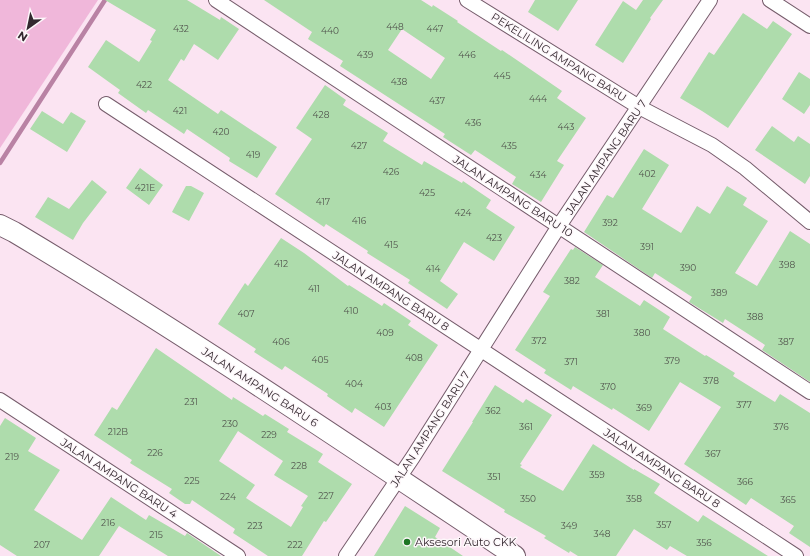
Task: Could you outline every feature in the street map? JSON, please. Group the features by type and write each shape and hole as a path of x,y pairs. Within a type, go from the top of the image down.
{"main road":[{"name":"JALAN AMPANG BARU 6","path":"0,225 102,284 516,556"}],"street":[{"name":"JALAN AMPANG BARU 10","path":"216,0 810,392"},
{"name":"PEKELILING AMPANG BARU","path":"467,0 639,107 712,145 745,168 810,222"},
{"name":"JALAN AMPANG BARU 7","path":"346,556 481,350 559,226 710,0"},
{"path":"770,0 810,26"},
{"name":"JALAN AMPANG BARU 8","path":"106,104 796,556"},
{"name":"JALAN AMPANG BARU 4","path":"0,400 238,556"}],"shaded area":[{"path":"0,0 98,0 0,148"}],"building":[{"path":"105,0 187,0 220,20 221,17 239,29 218,60 194,44 184,61 181,59 168,80 218,114 221,110 277,147 257,178 229,161 230,158 187,129 184,134 148,110 146,113 118,93 120,90 88,67 106,40 139,62 152,41 150,40 156,30"},
{"path":"264,0 421,0 432,7 433,5 458,21 457,22 501,51 502,50 562,91 557,98 586,118 557,161 564,165 541,202 512,184 516,177 475,150 471,155 443,137 445,134 340,66 343,61 308,39 312,32","holes":["402,29 445,58 431,79 388,50"]},
{"path":"535,0 578,0 558,31 528,12"},
{"path":"643,0 663,0 650,18 651,19 623,63 595,45 623,1 636,10"},
{"path":"743,13 767,29 773,21 792,34 728,128 680,98 709,52 714,55"},
{"path":"799,72 810,79 810,105 804,114 782,99"},
{"path":"325,85 346,100 343,105 388,133 383,141 422,165 424,161 462,183 463,181 491,200 486,208 515,227 494,261 464,242 440,281 458,294 447,309 408,283 410,280 367,253 368,251 326,224 324,227 275,194 312,139 296,128"},
{"path":"42,111 63,124 71,112 86,121 67,152 30,129"},
{"path":"772,126 794,142 798,136 810,144 810,176 805,184 755,150"},
{"path":"644,149 669,165 642,209 681,233 697,206 710,214 727,186 747,198 743,205 768,221 735,273 757,286 790,231 810,244 810,382 762,350 765,345 725,319 723,323 689,302 692,297 655,273 652,278 584,232 607,195 613,198"},
{"path":"140,168 163,185 149,205 126,188"},
{"path":"92,180 107,192 83,223 73,240 35,217 48,197 69,209"},
{"path":"186,186 191,186 204,193 189,221 172,212"},
{"path":"281,238 304,253 348,286 349,285 382,306 384,303 411,321 408,325 438,345 384,427 355,408 352,413 327,396 328,394 285,366 282,370 254,352 256,349 218,324 245,283 248,286"},
{"path":"575,247 603,265 595,277 640,306 644,300 670,317 663,329 735,373 733,376 775,402 780,394 810,413 810,547 789,533 794,526 751,498 746,505 684,464 721,407 680,382 649,431 613,408 612,410 573,386 571,390 544,373 546,370 515,350 550,296 543,292 571,249 573,250"},
{"path":"156,348 232,400 233,397 263,416 265,414 289,429 287,432 323,454 318,462 352,484 326,522 324,521 302,556 268,556 233,533 235,529 192,500 190,504 185,504 169,493 172,489 130,463 132,460 94,435 112,407 117,410","holes":["238,431 283,461 274,475 308,496 301,506 303,507 291,527 246,498 255,485 219,461"]},
{"path":"495,385 523,403 526,399 552,415 520,464 522,465 520,467 563,491 593,444 634,470 660,484 654,493 698,522 703,515 768,556 687,556 670,546 667,550 634,529 616,556 578,556 570,551 569,553 544,538 546,536 504,512 505,510 442,471"},
{"path":"5,418 36,438 28,451 60,470 34,510 82,540 111,497 146,520 149,515 185,536 187,533 221,556 168,556 119,526 99,556 17,556 0,545 0,426"},
{"name":"Aksesori Auto CKK","path":"405,506 440,528 435,537 463,556 374,556"}],"waterway":[{"path":"0,163 105,0"}],"place":[{"name":"Aksesori Auto CKK","path":"407,542"}]}
